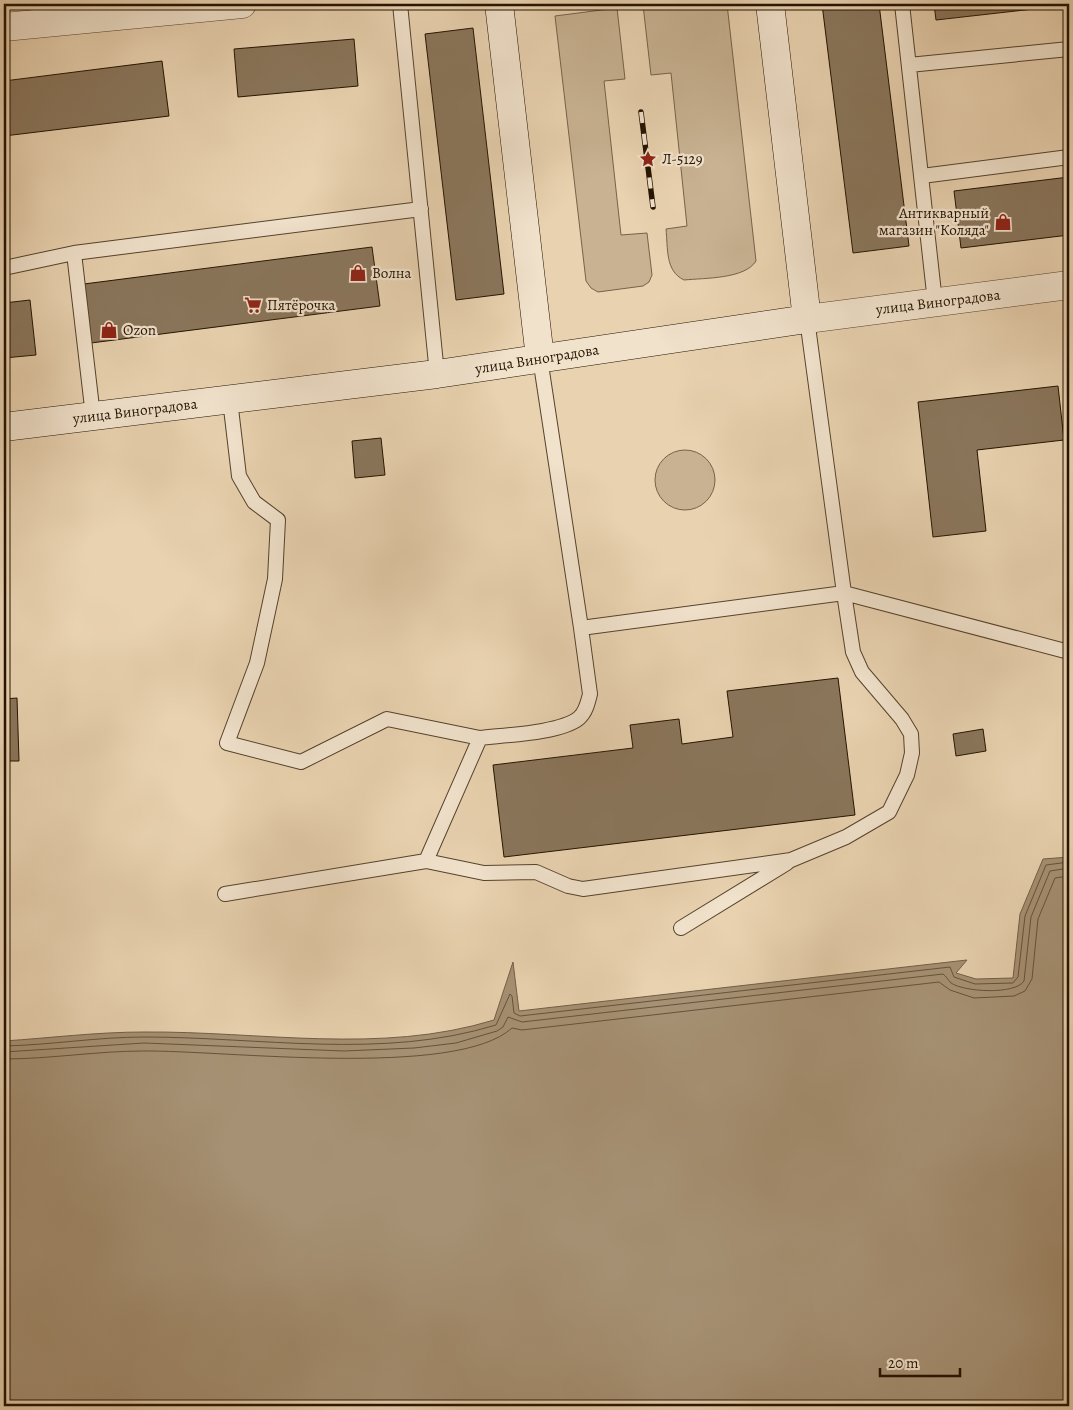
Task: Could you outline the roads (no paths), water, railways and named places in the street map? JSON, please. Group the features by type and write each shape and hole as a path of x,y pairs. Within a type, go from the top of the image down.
{"street":[{"path":"4,27 242,4"},
{"path":"499,4 540,358"},
{"path":"770,4 807,319"},
{"name":"улица Виноградова","path":"4,427 437,374 807,319 1069,285"}],"lane":[{"path":"400,4 437,374"},
{"path":"902,4 935,302"},
{"path":"909,66 1069,49"},
{"path":"922,176 1069,157"},
{"path":"4,268 74,253 421,208"},
{"path":"74,253 93,416"},
{"path":"681,928 792,860 846,838 889,812 902,787 912,754 911,734 902,719 862,672 853,652 807,319"},
{"path":"230,400 239,476 254,502 278,520 275,579 257,663 228,743 301,762 387,719 480,738 566,727 580,717 588,705 590,694 540,358"},
{"path":"581,628 844,593 1069,652"},
{"path":"426,861 480,738"},
{"path":"225,894 426,861 484,873 536,872 568,886 583,889 792,860"}],"water":[{"path":"1069,857 1069,1406 4,1406 4,1041 126,1032 364,1039 451,1031 494,1020 513,962 519,1011 967,960 956,973 976,979 1013,978 1020,914 1043,859"}],"railway":[{"path":"641,112 653,207"}],"place":[{"name":"Л-5129","path":"648,159"},
{"name":"Антикварный магазин \"Коляда\"","path":"1003,222"},
{"name":"Волна","path":"358,273"},
{"name":"Пятёрочка","path":"253,305"},
{"name":"Ozon","path":"109,330"}]}
